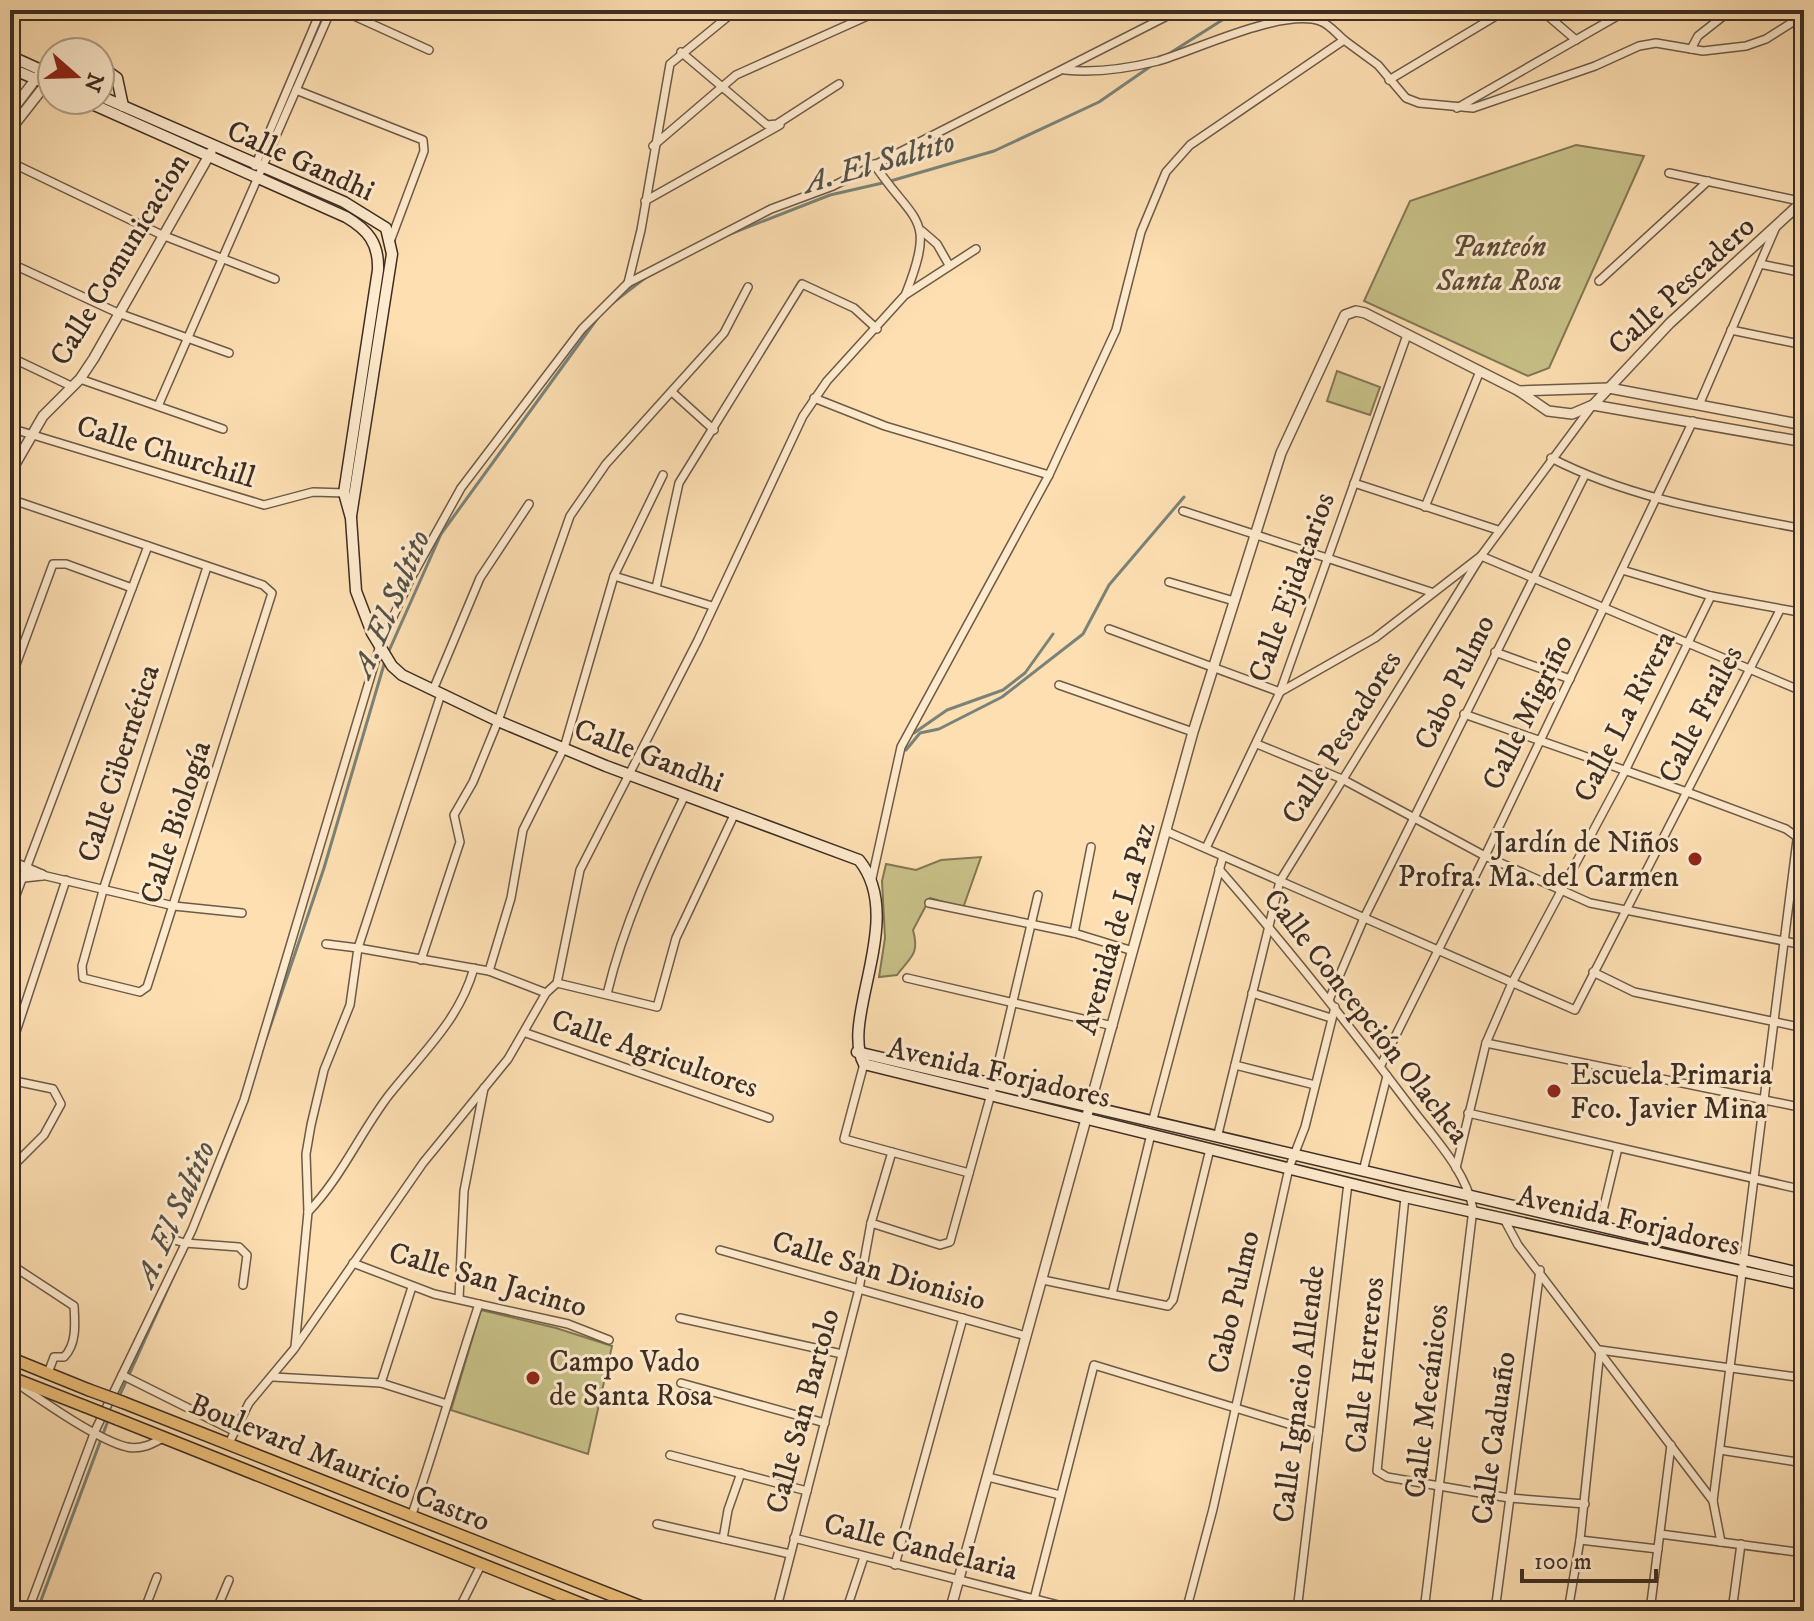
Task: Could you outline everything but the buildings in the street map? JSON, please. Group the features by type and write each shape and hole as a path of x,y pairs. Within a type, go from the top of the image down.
{"main road":[{"path":"10,56 36,71"},
{"path":"10,68 36,75"},
{"path":"116,77 123,106"},
{"name":"Calle Gandhi","path":"116,103 258,180 346,217 358,224 376,244 378,270 344,493 351,518 356,591 363,615 392,666 498,721 630,775 851,855 864,867 871,883"},
{"name":"Calle Gandhi","path":"116,113 211,152 259,167 361,210 386,228 391,239 390,271 351,518"},
{"path":"862,1057 875,947 871,883"},
{"name":"Avenida Forjadores","path":"862,1057 994,1082 1218,1134 1472,1203 1599,1228 1743,1265 1804,1285"},
{"name":"Avenida Forjadores","path":"862,1057 991,1094 1405,1197 1472,1203 1503,1216 1743,1265 1804,1274"},
{"name":"Boulevard Mauricio Castro","path":"10,1358 652,1611"},
{"name":"Boulevard Mauricio Castro","path":"16,1381 599,1611"}],"street":[{"path":"158,406 258,180 259,167 321,10"},
{"path":"259,167 331,10"},
{"path":"341,10 429,50"},
{"path":"628,283 668,72 681,52 736,10"},
{"path":"653,146 742,72 881,10"},
{"path":"28,1611 95,1431 185,1243 244,1100 380,645 411,578 461,488 582,329 628,283 733,227 802,195 833,186 1179,10"},
{"path":"1314,10 1321,21 1378,65 1412,101 1457,108 1481,107 1639,46 1656,43 1691,49 1746,46 1766,39 1804,15"},
{"path":"1389,80 1506,10"},
{"path":"1541,10 1576,40"},
{"path":"1457,108 1628,10"},
{"path":"1691,49 1698,36 1731,10"},
{"path":"1063,69 1097,73 1158,60 1254,27 1300,20 1321,21"},
{"path":"871,883 901,747 1049,475 1116,330 1141,232 1172,163 1190,145 1344,40"},
{"path":"681,52 767,125 777,124 839,84"},
{"path":"10,113 36,88"},
{"path":"296,90 423,140 424,151 391,239"},
{"path":"10,130 36,93"},
{"path":"645,201 792,118"},
{"name":"Calle Comunicacion","path":"10,473 50,407 76,383 211,152"},
{"path":"10,162 162,235 275,279"},
{"path":"874,164 910,209 922,231 937,244 949,265"},
{"path":"1669,173 1803,201"},
{"path":"1599,281 1708,181"},
{"name":"Calle Pescadero","path":"1593,405 1670,323 1803,201"},
{"path":"1699,405 1775,229"},
{"path":"905,295 917,262 922,231"},
{"path":"229,1443 249,1403 294,1349 423,1163 526,1033 546,993 557,983 577,877 814,398 905,295 976,249"},
{"path":"10,263 118,313 229,353"},
{"path":"1760,264 1804,273"},
{"path":"656,588 679,483 714,430 764,340 802,284 854,308 877,329"},
{"path":"421,960 460,842 453,818 473,782 498,721 570,516 606,464 724,333 748,287"},
{"name":"Avenida de La Paz","path":"950,1611 1168,832 1193,732 1281,453 1345,315 1360,311 1407,335"},
{"path":"1731,330 1804,345"},
{"path":"1407,335 1556,413 1572,414 1593,405 1804,442"},
{"name":"Calle Ejidatarios","path":"1206,848 1280,692 1407,335"},
{"path":"10,357 76,383 158,406 223,429"},
{"path":"1425,507 1480,371"},
{"path":"1519,391 1609,388 1804,425"},
{"path":"672,392 714,430"},
{"path":"814,398 885,426 1049,475"},
{"name":"Calle Pescadores","path":"1218,1134 1280,881 1498,530 1593,405"},
{"name":"Calle Migriño","path":"1381,1065 1485,856 1693,421"},
{"name":"Calle Churchill","path":"10,428 259,504 274,504 313,492 357,494"},
{"path":"1551,458 1585,475 1655,500 1804,529"},
{"path":"489,971 511,898 523,830 564,748 614,576 663,475"},
{"name":"Cabo Pulmo","path":"1186,1611 1213,1509 1233,1406 1289,1168 1315,1085 1332,1004 1364,918 1585,475"},
{"path":"1354,483 1498,530"},
{"path":"10,499 207,567"},
{"path":"294,1349 308,1212 306,1154 324,1070 350,1005 358,948 437,692 480,578 529,504"},
{"path":"1183,511 1431,592"},
{"path":"10,911 148,546"},
{"path":"1109,629 1280,692 1368,642 1481,556 1531,580 1751,667 1804,692"},
{"path":"10,681 53,564 66,564 132,588"},
{"name":"Calle Biología","path":"81,975 105,986 144,991 271,603 272,593 267,587 207,567"},
{"name":"Calle Cibernética","path":"81,975 104,887 207,567"},
{"path":"1622,570 1711,596 1804,613"},
{"path":"614,576 712,606"},
{"path":"1169,582 1234,601"},
{"name":"Calle La Rivera","path":"1456,1168 1486,1043 1512,983 1624,773 1711,596"},
{"name":"Calle Frailes","path":"1512,983 1575,1010 1780,610"},
{"path":"1495,652 1570,679"},
{"path":"1059,685 1193,732"},
{"path":"1464,714 1624,773 1687,792 1797,835 1804,842"},
{"path":"1257,744 1342,779 1485,856 1594,905 1804,945"},
{"path":"1721,1542 1713,1501 1804,785"},
{"path":"607,994 633,906 685,795"},
{"path":"557,983 657,1007 676,938 735,813"},
{"path":"1168,832 1512,983"},
{"path":"1074,933 1091,847"},
{"path":"1153,1119 1223,856"},
{"path":"10,861 26,872"},
{"name":"Calle Concepción Olachea","path":"1219,869 1381,1065 1456,1168 1472,1203"},
{"path":"10,873 26,872 104,887 174,906 242,913"},
{"path":"10,1050 66,880"},
{"path":"871,1223 947,1245 991,1094 1038,895"},
{"path":"929,903 1074,933 1133,951"},
{"path":"326,944 489,971 546,993"},
{"path":"308,1212 328,1191 388,1096 453,1018 474,968"},
{"path":"1593,972 1634,992 1804,1028"},
{"path":"907,978 1113,1026"},
{"path":"1252,993 1331,1018"},
{"name":"Calle Agricultores","path":"526,1033 769,1118"},
{"path":"1486,1043 1804,1108"},
{"path":"862,1057 844,1139 969,1173"},
{"path":"1235,1065 1315,1085"},
{"path":"1363,1171 1387,1076"},
{"path":"10,1080 53,1089 61,1104 44,1135 10,1169"},
{"path":"459,1299 464,1191 485,1086"},
{"path":"1468,1113 1804,1190"},
{"path":"1112,1294 1151,1134"},
{"path":"1599,1228 1618,1148"},
{"path":"1043,1280 1168,1306 1173,1300 1210,1149"},
{"name":"Calle San Bartolo","path":"776,1611 859,1289 871,1223 892,1152"},
{"name":"Calle Ignacio Allende","path":"1297,1611 1348,1183"},
{"name":"Calle Herreros","path":"1405,1197 1376,1468 1387,1477 1509,1498 1585,1504"},
{"name":"Calle Mecánicos","path":"1424,1611 1472,1203"},
{"path":"1503,1216 1518,1245 1713,1501"},
{"path":"160,1236 185,1243 245,1250 247,1261 243,1285"},
{"name":"Calle San Dionisio","path":"720,1250 1026,1336"},
{"name":"Calle San Jacinto","path":"353,1263 412,1287 568,1324 609,1340"},
{"path":"10,1264 74,1306 74,1334 70,1351 64,1357 54,1357 48,1373"},
{"name":"Calle Caduaño","path":"1495,1611 1540,1270"},
{"path":"381,1383 412,1287"},
{"path":"411,1517 479,1304"},
{"path":"680,1318 842,1354"},
{"path":"895,1565 963,1318"},
{"path":"1600,1350 1730,1365 1804,1378"},
{"path":"1568,1611 1585,1504 1600,1350"},
{"path":"1031,1611 1094,1365 1318,1433"},
{"path":"122,1375 234,1431"},
{"path":"273,1377 381,1383 447,1404"},
{"path":"10,1393 16,1381 126,1447 149,1446 163,1438"},
{"path":"681,1383 825,1423"},
{"path":"1650,1611 1671,1445"},
{"path":"1720,1450 1804,1463"},
{"path":"670,1455 807,1491"},
{"path":"723,1539 728,1510 741,1473"},
{"path":"988,1477 1060,1495"},
{"name":"Calle Candelaria","path":"657,1524 790,1554"},
{"path":"1660,1534 1804,1553"},
{"name":"Calle Candelaria","path":"794,1538 1082,1611"},
{"path":"1580,1540 1658,1549"},
{"path":"1732,1611 1741,1544"},
{"path":"846,1611 864,1557"},
{"path":"458,1611 482,1563"},
{"path":"144,1611 157,1577"},
{"path":"216,1611 229,1580"}],"green space":[{"name":"Panteón Santa Rosa","path":"1576,145 1644,156 1549,368 1528,376 1364,301 1410,201"},
{"path":"1337,371 1380,387 1370,415 1327,401"},
{"path":"981,857 963,908 930,898 913,930 915,945 912,955 897,975 879,977 885,938 882,881 886,864 916,870 941,860"},
{"name":"Campo Vado de Santa Rosa","path":"481,1310 556,1328 612,1346 588,1454 451,1410"}],"waterway":[{"name":"A. El Saltito","path":"1167,55 1238,10"},
{"name":"A. El Saltito","path":"730,234 830,195 994,151 1099,102 1151,66"},
{"name":"A. El Saltito","path":"610,305 645,278"},
{"name":"A. El Saltito","path":"388,653 441,534 597,319"},
{"path":"906,750 920,733 939,729 1002,697 1083,634 1109,585 1184,497"},
{"path":"914,733 947,710 1003,690 1025,673 1053,634"},
{"name":"A. El Saltito","path":"266,1039 324,868 385,661"},
{"name":"A. El Saltito","path":"208,1200 239,1122"},
{"name":"A. El Saltito","path":"119,1397 175,1273"},
{"name":"A. El Saltito","path":"37,1611 109,1418"}],"place":[{"name":"Jardín de Niños Profra. Ma. del Carmen","path":"1695,859"},
{"name":"Escuela Primaria Fco. Javier Mina","path":"1554,1091"},
{"name":"Campo Vado de Santa Rosa","path":"533,1378"}]}
